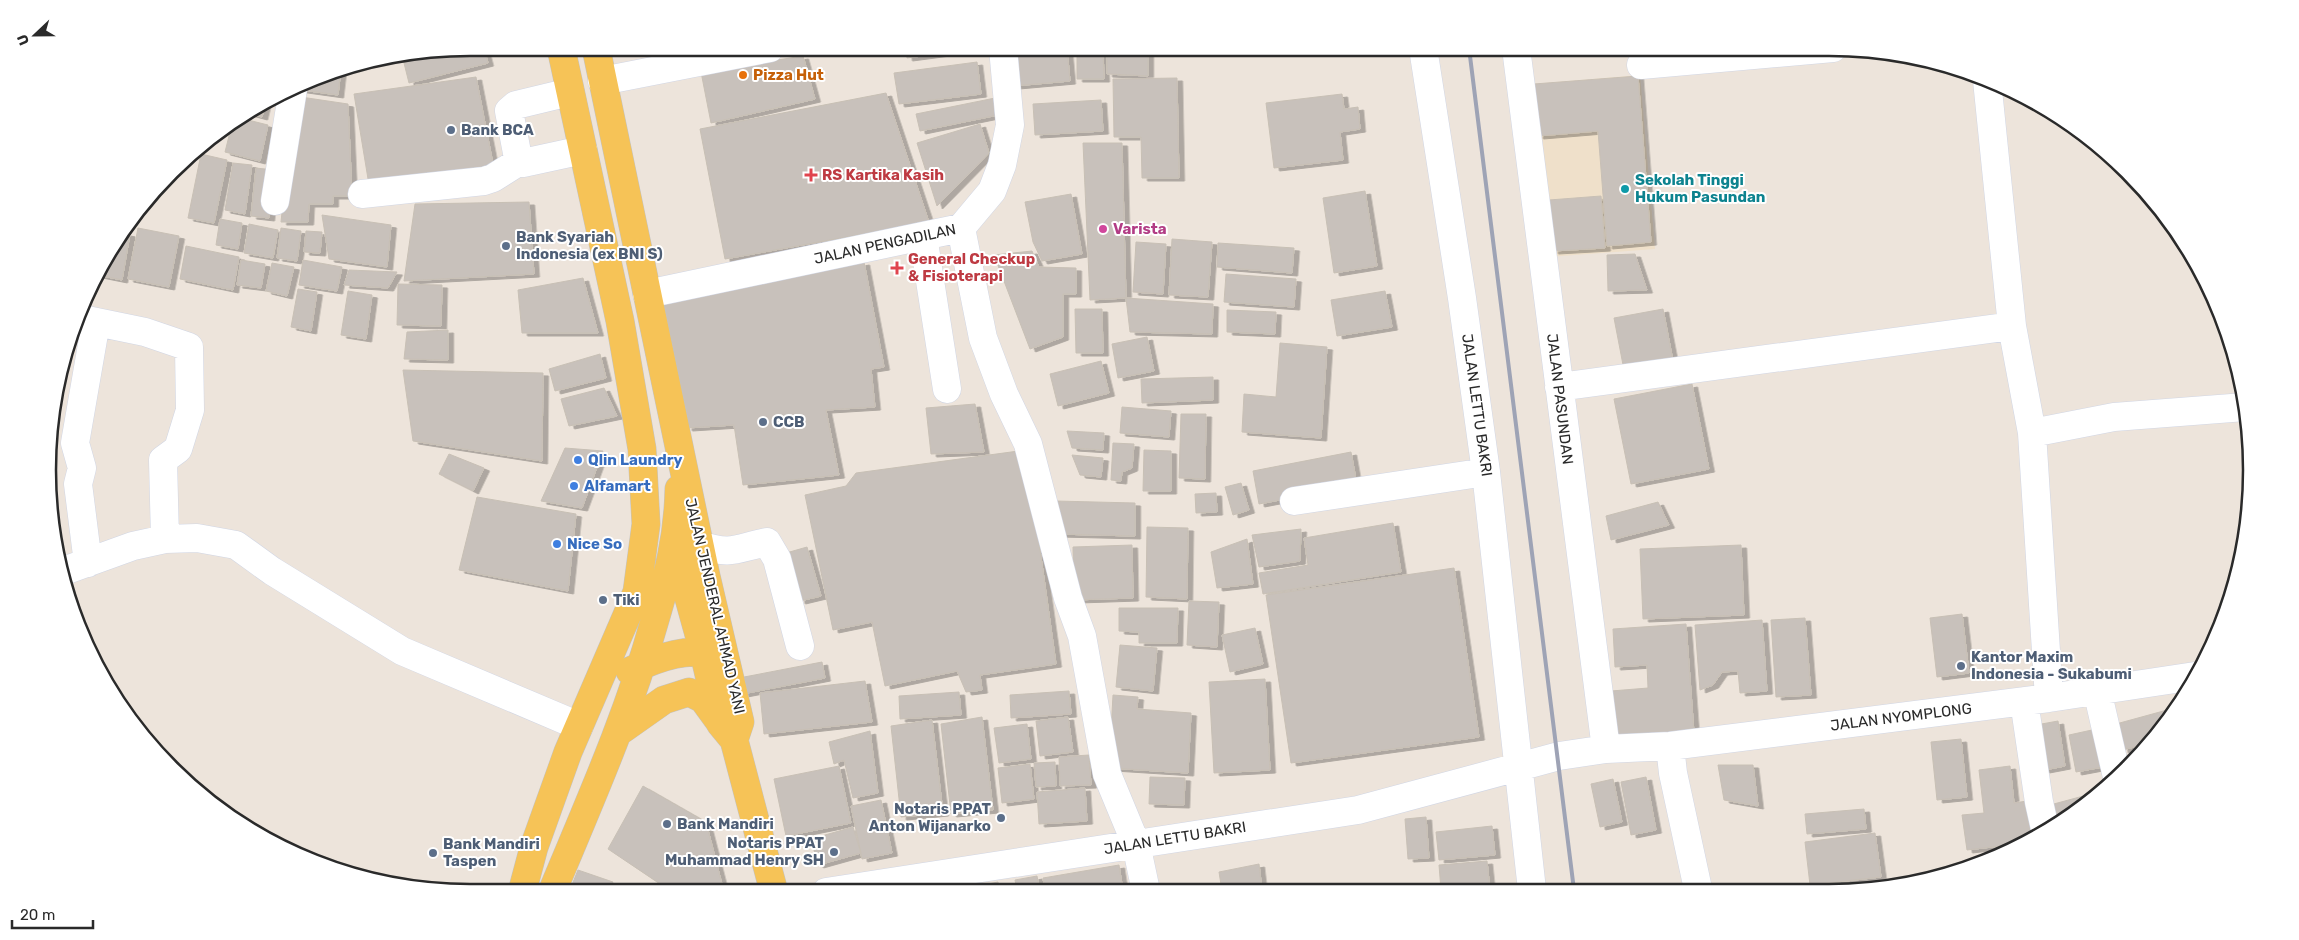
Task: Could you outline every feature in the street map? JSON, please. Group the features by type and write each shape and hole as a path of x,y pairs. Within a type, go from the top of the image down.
{"main road":[{"path":"524,884 534,847 579,726 637,592 646,524 642,449 620,321 563,56"},
{"path":"597,56 678,435 680,487 704,653 727,731"},
{"path":"595,207 627,200"},
{"path":"642,449 687,545"},
{"path":"555,884 620,731 642,665 672,560 687,545"},
{"name":"JALAN JENDERAL AHMAD YANI","path":"687,545 706,576 730,671 740,722 727,731 772,884"},
{"path":"592,698 611,682 642,665 669,656 696,652 704,653 716,658 730,671"},
{"path":"620,731 664,700 689,692 703,699 727,731"}],"street":[{"path":"602,81 729,56"},
{"name":"JALAN PENGADILAN","path":"647,294 961,228 992,190 1002,165 1010,125 1004,56"},
{"name":"JALAN LETTU BAKRI","path":"1424,56 1462,298 1486,472 1519,765"},
{"name":"JALAN PASUNDAN","path":"1517,56 1606,750"},
{"path":"1641,65 1743,56"},
{"path":"1988,88 2012,326 2032,433 2039,802 2044,823"},
{"path":"520,161 509,111 516,105 570,92"},
{"path":"275,200 292,97"},
{"path":"362,194 484,181 493,178 520,161 524,163 583,150"},
{"path":"961,228 983,338 1004,394 1028,444 1068,598 1082,636 1107,774 1136,844 1145,884"},
{"path":"923,236 947,389"},
{"path":"88,563 78,484 82,468 75,443 86,320 145,332 189,347 190,410 178,449 163,460 165,539"},
{"path":"1559,387 2012,326"},
{"path":"2032,433 2114,418 2238,409"},
{"path":"1294,501 1486,472"},
{"path":"68,570 133,546 165,539 197,538 236,545 272,571 402,651 579,726"},
{"path":"687,545 732,552 767,542 773,548 800,646"},
{"path":"706,576 732,552"},
{"name":"JALAN NYOMPLONG","path":"1606,750 1670,746 2036,699 2187,677"},
{"path":"2097,690 2115,769"},
{"path":"1670,746 1673,774 1697,884"},
{"name":"JALAN LETTU BAKRI","path":"878,884 1358,810 1519,765 1559,756 1606,750"},
{"path":"1519,765 1531,884"}],"shaded area":[{"path":"1640,75 1655,249 1548,257 1533,84"}],"building":[{"path":"486,56 488,63 409,83 404,62 443,57"},
{"path":"803,56 815,99 711,123 701,72"},
{"path":"1012,56 1068,56 1070,81 1014,86"},
{"path":"1077,56 1103,56 1104,79 1077,79"},
{"path":"1107,56 1148,56 1148,76 1107,74"},
{"path":"977,62 981,94 899,104 894,73"},
{"name":"Sekolah Tinggi Hukum Pasundan","path":"1638,76 1651,242 1607,246 1598,131 1538,136 1534,84"},
{"path":"340,77 338,95 306,91"},
{"path":"476,77 493,164 370,191 354,94"},
{"path":"1177,78 1179,178 1142,178 1141,137 1114,137 1113,79"},
{"name":"RS Kartika Kasih","path":"886,93 929,222 725,259 700,129"},
{"path":"1342,94 1344,109 1358,107 1360,129 1340,132 1343,160 1274,168 1266,103"},
{"path":"294,96 348,104 352,196 333,196 333,204 309,204 308,222 281,222"},
{"path":"995,98 998,115 920,131 916,114"},
{"path":"1101,100 1103,131 1035,135 1033,104"},
{"path":"249,120 268,125 260,161 225,152 230,134 240,126"},
{"path":"980,124 989,153 937,206 917,143"},
{"path":"1083,143 1122,143 1126,298 1090,300"},
{"path":"203,154 227,160 214,223 188,218 201,156"},
{"path":"233,163 252,165 245,214 225,210"},
{"path":"256,168 274,170 269,218 251,216"},
{"path":"1365,191 1377,266 1334,273 1323,198"},
{"path":"1071,194 1082,254 1042,261 1033,242 1025,202"},
{"path":"1601,196 1605,248 1553,251 1549,200"},
{"path":"529,202 534,274 404,281 415,204"},
{"path":"322,215 391,225 387,267 329,259"},
{"path":"220,219 242,223 238,249 216,245"},
{"path":"249,224 278,230 273,258 244,253"},
{"path":"138,228 179,236 169,287 128,279"},
{"path":"281,228 301,231 297,261 277,258"},
{"path":"306,231 322,232 320,253 304,252"},
{"path":"130,235 122,280 105,277"},
{"path":"1172,239 1212,242 1208,297 1169,295"},
{"path":"1136,242 1166,244 1163,294 1133,292"},
{"path":"1218,243 1294,248 1292,273 1217,267"},
{"path":"186,246 239,257 233,290 180,279"},
{"path":"1032,251 1039,267 1076,268 1076,294 1063,294 1063,337 1030,349 994,255"},
{"path":"1635,254 1647,290 1608,291 1607,255"},
{"path":"241,260 265,264 261,288 237,285"},
{"path":"303,260 342,267 337,291 299,285"},
{"path":"864,262 884,367 871,369 875,407 826,410 839,475 743,485 734,425 687,428 661,299"},
{"path":"272,263 294,267 287,296 266,291"},
{"path":"349,270 397,272 388,288 344,285"},
{"path":"1226,274 1296,279 1294,307 1224,302"},
{"path":"583,278 598,333 522,333 518,290"},
{"path":"398,284 442,285 441,326 397,325"},
{"path":"298,289 317,292 311,331 291,327"},
{"path":"348,291 372,295 366,339 341,335"},
{"path":"1385,291 1392,327 1337,336 1331,300"},
{"path":"1126,298 1213,304 1212,334 1130,332"},
{"path":"1075,309 1102,309 1103,353 1076,353"},
{"path":"1663,309 1673,361 1624,370 1614,318"},
{"path":"1227,310 1276,312 1275,334 1227,332"},
{"path":"448,330 448,360 404,359 407,332"},
{"path":"1147,337 1154,371 1118,378 1112,344"},
{"path":"1280,343 1327,347 1321,438 1242,432 1244,394 1276,397"},
{"path":"600,354 606,378 555,391 549,369"},
{"path":"1101,361 1109,393 1058,406 1050,374"},
{"path":"403,370 543,373 542,461 413,441"},
{"path":"1213,377 1213,400 1142,403 1141,379"},
{"path":"1692,384 1709,469 1631,484 1614,399"},
{"path":"604,388 617,416 569,426 561,399"},
{"path":"975,404 984,452 931,454 926,408"},
{"path":"1122,407 1171,411 1169,437 1120,433"},
{"path":"1181,414 1206,414 1205,479 1179,478"},
{"path":"1067,431 1104,433 1103,450 1072,448"},
{"path":"1113,443 1134,444 1132,468 1122,472 1121,481 1111,480"},
{"path":"565,448 603,451 582,508 541,501"},
{"path":"1026,450 1056,664 980,675 982,690 966,692 957,671 885,686 872,622 833,630 805,495 846,486 856,473"},
{"path":"1144,450 1171,451 1171,491 1143,491"},
{"path":"1351,452 1357,485 1259,504 1253,471"},
{"path":"449,454 484,468 473,491 439,474"},
{"path":"1072,455 1103,458 1101,477 1080,475"},
{"path":"1241,483 1249,510 1233,515 1225,487"},
{"path":"1216,493 1217,512 1196,513 1195,494"},
{"path":"477,497 576,514 568,591 459,570"},
{"path":"1056,501 1135,503 1135,536 1055,534"},
{"path":"1658,502 1669,525 1611,540 1606,516"},
{"path":"1393,523 1401,572 1263,594 1259,573 1308,565 1304,538"},
{"path":"1147,527 1188,528 1187,599 1146,597"},
{"path":"1301,529 1300,561 1259,567 1252,535"},
{"path":"1247,539 1253,584 1217,588 1211,552"},
{"path":"1132,545 1133,598 1074,600 1073,547"},
{"path":"1741,545 1744,615 1643,619 1640,549"},
{"path":"807,547 821,596 800,601 786,553"},
{"path":"1454,568 1479,737 1291,763 1266,595"},
{"path":"1189,601 1219,602 1217,647 1187,645"},
{"path":"1119,608 1178,608 1177,643 1139,643 1139,632 1119,631"},
{"path":"1962,614 1969,673 1937,677 1930,618"},
{"path":"1805,618 1811,695 1776,697 1771,620"},
{"path":"1762,620 1767,691 1740,693 1738,671 1722,672 1713,685 1700,690 1695,625"},
{"path":"1686,624 1694,733 1614,739 1611,691 1648,688 1647,665 1615,667 1613,629"},
{"path":"1255,628 1263,664 1230,672 1222,635"},
{"path":"1120,645 1157,648 1153,691 1116,687"},
{"path":"822,662 825,678 742,694 739,678"},
{"path":"1265,679 1270,770 1214,773 1209,682"},
{"path":"865,681 872,722 764,734 760,693"},
{"path":"1069,691 1071,714 1011,718 1010,695"},
{"path":"959,692 961,715 900,719 899,696"},
{"path":"1113,695 1138,697 1137,709 1191,713 1188,773 1109,768"},
{"path":"2165,710 2137,746 2123,750 2116,724"},
{"path":"982,717 993,810 951,814 941,724"},
{"path":"1068,717 1073,752 1040,756 1036,721"},
{"path":"932,720 943,813 901,817 891,726"},
{"path":"2058,721 2065,766 2044,770 2036,725"},
{"path":"1027,724 1031,759 999,763 994,728"},
{"path":"2101,728 2108,766 2076,772 2069,735"},
{"path":"870,731 878,793 853,798 844,760 834,764 829,742"},
{"path":"1961,739 1967,797 1937,800 1931,742"},
{"path":"1089,755 1091,785 1060,786 1059,757"},
{"path":"1055,762 1056,786 1036,787 1034,763"},
{"path":"1030,764 1034,799 1002,803 998,768"},
{"path":"1718,765 1753,765 1758,806 1724,800"},
{"path":"839,766 851,823 786,836 774,779"},
{"path":"2010,766 2014,803 2027,801 2031,831 2001,846 1967,850 1962,815 1984,813 1979,770"},
{"path":"1150,777 1185,778 1184,805 1149,804"},
{"path":"1646,777 1656,830 1631,835 1621,782"},
{"path":"1613,779 1622,822 1600,827 1591,784"},
{"path":"643,786 706,822 722,884 660,884 608,849"},
{"path":"1085,788 1087,821 1039,824 1037,792"},
{"path":"2083,796 2053,817 2050,805"},
{"path":"881,800 892,853 862,859 851,806"},
{"path":"1864,809 1866,829 1807,834 1805,814"},
{"path":"1426,817 1429,858 1408,859 1405,819"},
{"path":"1492,826 1495,855 1439,860 1436,832"},
{"path":"853,827 861,853 818,865 811,839"},
{"path":"1875,833 1881,877 1810,884 1805,842"},
{"path":"1487,861 1489,884 1441,884 1439,865"},
{"path":"1259,864 1261,884 1221,884 1219,872"},
{"path":"1119,865 1122,884 1044,884 1043,878"},
{"path":"578,870 613,882 612,884 572,884"},
{"path":"1037,876 1039,884 1016,884 1015,880"}],"railway":[{"path":"1470,56 1573,884"}],"place":[{"name":"Pizza Hut","path":"743,75"},
{"name":"Bank BCA","path":"451,130"},
{"name":"RS Kartika Kasih","path":"811,175"},
{"name":"Sekolah Tinggi Hukum Pasundan","path":"1625,189"},
{"name":"Varista","path":"1103,229"},
{"name":"Bank Syariah Indonesia (ex BNI S)","path":"506,246"},
{"name":"General Checkup & Fisioterapi","path":"897,268"},
{"name":"CCB","path":"763,422"},
{"name":"Qlin Laundry","path":"578,460"},
{"name":"Alfamart","path":"574,486"},
{"name":"Nice So","path":"557,544"},
{"name":"Tiki","path":"603,600"},
{"name":"Kantor Maxim Indonesia - Sukabumi","path":"1961,666"},
{"name":"Notaris PPAT Anton Wijanarko","path":"1001,818"},
{"name":"Bank Mandiri","path":"667,824"},
{"name":"Notaris PPAT Muhammad Henry SH","path":"834,852"},
{"name":"Bank Mandiri Taspen","path":"433,853"}]}
